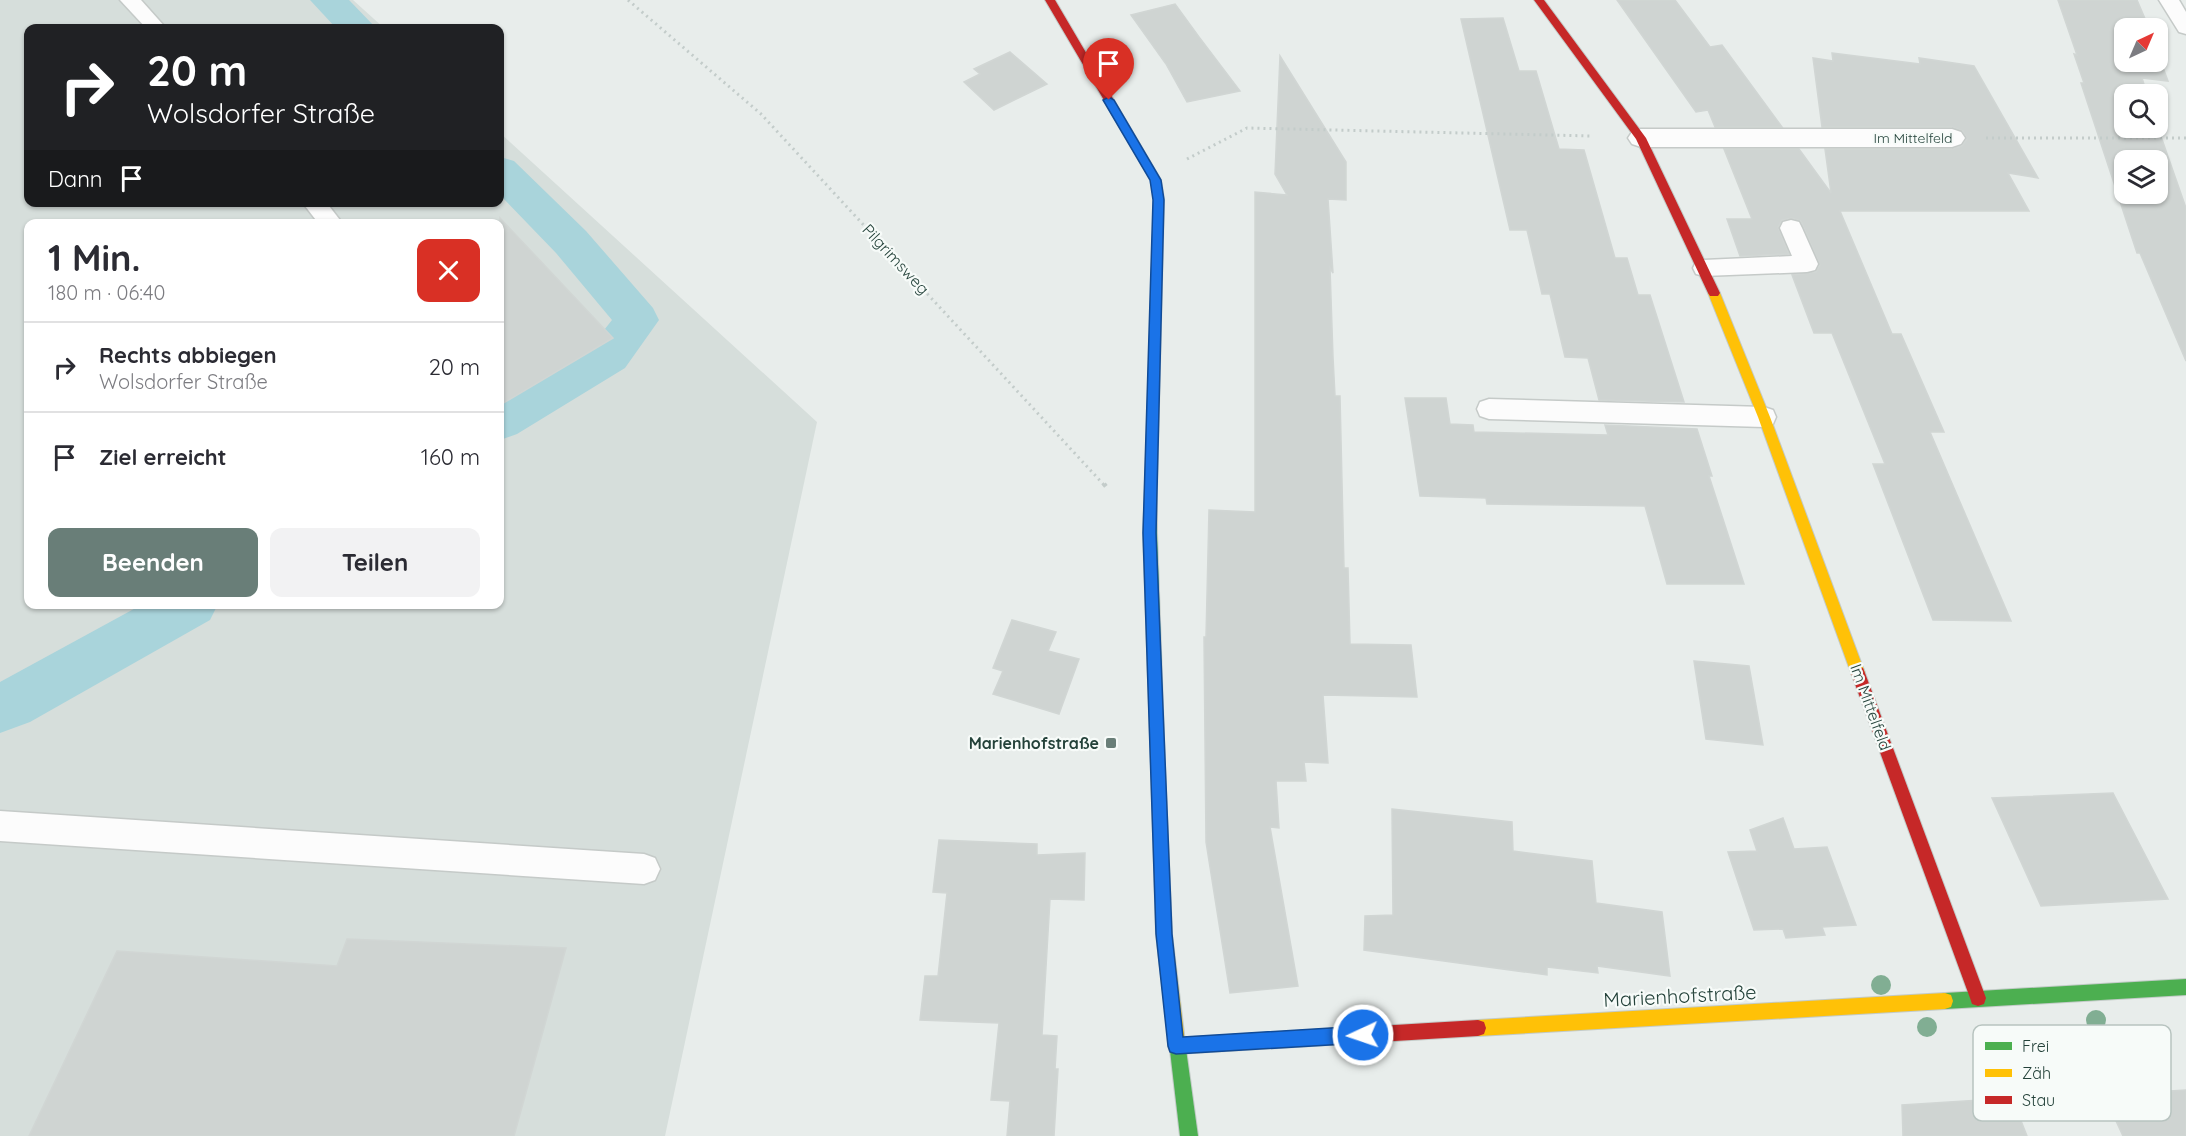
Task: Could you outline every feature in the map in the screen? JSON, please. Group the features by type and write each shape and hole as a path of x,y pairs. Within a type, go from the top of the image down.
{"street":[{"path":"1050,0 1156,180 1159,200 1150,533 1164,934 1176,1046 1189,1136"},
{"name":"Im Mittelfeld","path":"1539,0 1641,138 1704,268 1764,417 1978,998"},
{"name":"Im Mittelfeld","path":"1641,138 1952,138"},
{"name":"Marienhofstraße","path":"1176,1046 2186,987"}],"lane":[{"path":"130,0 152,24"},
{"path":"2169,0 2186,28"},
{"path":"317,207 328,219"},
{"path":"1704,268 1807,264 1791,228"},
{"path":"1489,409 1764,417"},
{"path":"0,826 644,869"}],"path":[{"name":"Pilgrimsweg","path":"628,0 762,114 1150,533"},
{"path":"1156,180 1199,152 1246,128 1402,130 1641,138"},
{"name":"Im Mittelfeld","path":"1952,138 2186,138"}],"shaded area":[{"path":"0,0 353,0 380,24 24,24 24,207 504,207 504,137 817,422 665,1136 0,1136"}],"building":[{"path":"1617,0 1675,0 1710,47 1722,45 1782,127 1715,127 1708,110 1696,112"},
{"path":"2058,0 2137,0 2145,18 2114,18 2114,72 2165,72 2168,81 2142,78 2144,84 2114,84 2114,138 2162,138 2166,150 2114,150 2114,183 2081,83 2084,83 2074,54 2077,55"},
{"path":"1175,4 1240,91 1187,102 1166,64 1131,15"},
{"path":"1503,18 1519,71 1536,71 1559,149 1584,150 1615,258 1627,258 1638,295 1650,295 1684,402 1599,400 1588,358 1565,357 1550,294 1542,294 1527,230 1510,230 1461,19"},
{"path":"1010,52 1047,84 994,110 964,82 980,74 974,69"},
{"path":"1832,53 1920,64 1919,58 1974,66 2038,178 2008,173 2029,211 1840,211 1892,334 1901,334 1944,432 1930,432 2011,621 1933,620 1873,464 1885,464 1832,333 1814,333 1792,275 1816,272 1820,265 1801,221 1792,218 1782,220 1778,227 1789,254 1740,256 1727,219 1752,219 1724,149 1799,149 1831,193 1825,149 1952,149 1962,146 1967,139 1963,131 1952,127 1822,127 1813,58 1833,61"},
{"path":"1280,56 1346,162 1346,200 1328,199 1333,273 1330,268 1333,357 1335,396 1340,396 1344,568 1348,568 1350,644 1411,645 1417,697 1323,695 1328,763 1304,762 1306,781 1276,781 1279,828 1270,827 1298,986 1230,993 1206,842 1204,637 1206,637 1209,510 1255,512 1255,192 1287,195 1275,174"},
{"path":"2168,156 2186,208 2186,361 2140,253 2137,253 2121,204 2168,204"},
{"path":"504,222 613,338 504,403"},
{"path":"1405,398 1446,398 1450,424 1473,425 1474,432 1608,435 1605,425 1697,429 1712,476 1709,476 1744,584 1667,584 1645,506 1487,504 1486,498 1420,496"},
{"path":"1012,620 1056,632 1048,651 1079,659 1059,714 993,694 1003,671 993,668"},
{"path":"1694,661 1749,666 1763,745 1706,739"},
{"path":"2113,793 2168,899 2041,906 1992,798"},
{"path":"1392,809 1512,822 1513,851 1592,861 1596,903 1662,912 1670,976 1597,966 1598,973 1547,967 1547,975 1364,950 1365,916 1393,915"},
{"path":"1783,818 1794,849 1827,847 1856,925 1822,927 1825,935 1786,938 1783,929 1754,930 1728,852 1757,851 1750,830"},
{"path":"939,840 1037,844 1037,855 1085,853 1084,900 1050,899 1042,1035 1057,1036 1055,1069 1058,1069 1054,1136 1007,1136 1010,1101 991,1100 999,1023 920,1020 925,976 938,976 947,893 933,892"},
{"path":"347,939 566,948 514,1136 29,1136 117,951 337,966"},
{"path":"2186,1090 2186,1136 2123,1136 2116,1121 2171,1121 2171,1091"},
{"path":"1973,1100 1973,1121 2021,1121 2027,1136 1903,1136 1902,1105"}],"waterway":[{"path":"328,0 353,24"},
{"path":"504,175 571,242 637,320 609,356 504,419"},
{"path":"0,708 183,609"}],"traffic: fast":[{"path":"1151,488 1150,533 1158,766"},
{"path":"1945,1001 2186,987"},
{"path":"1177,1042 1189,1136"}],"traffic: slow":[{"path":"1714,293 1764,417 1858,673"},
{"path":"1158,766 1164,934 1177,1042"},
{"path":"1478,1028 1945,1001"}],"traffic: jam":[{"path":"1050,0 1156,180 1159,199 1151,488"},
{"path":"1539,0 1641,138 1714,293"},
{"path":"1858,673 1978,998"},
{"path":"1176,1046 1478,1028"}],"place":[{"name":"Marienhofstraße","path":"1111,743"}],"route":[{"path":"1109,100 1156,180 1159,200 1150,533 1164,934 1176,1046 1363,1035"}]}
